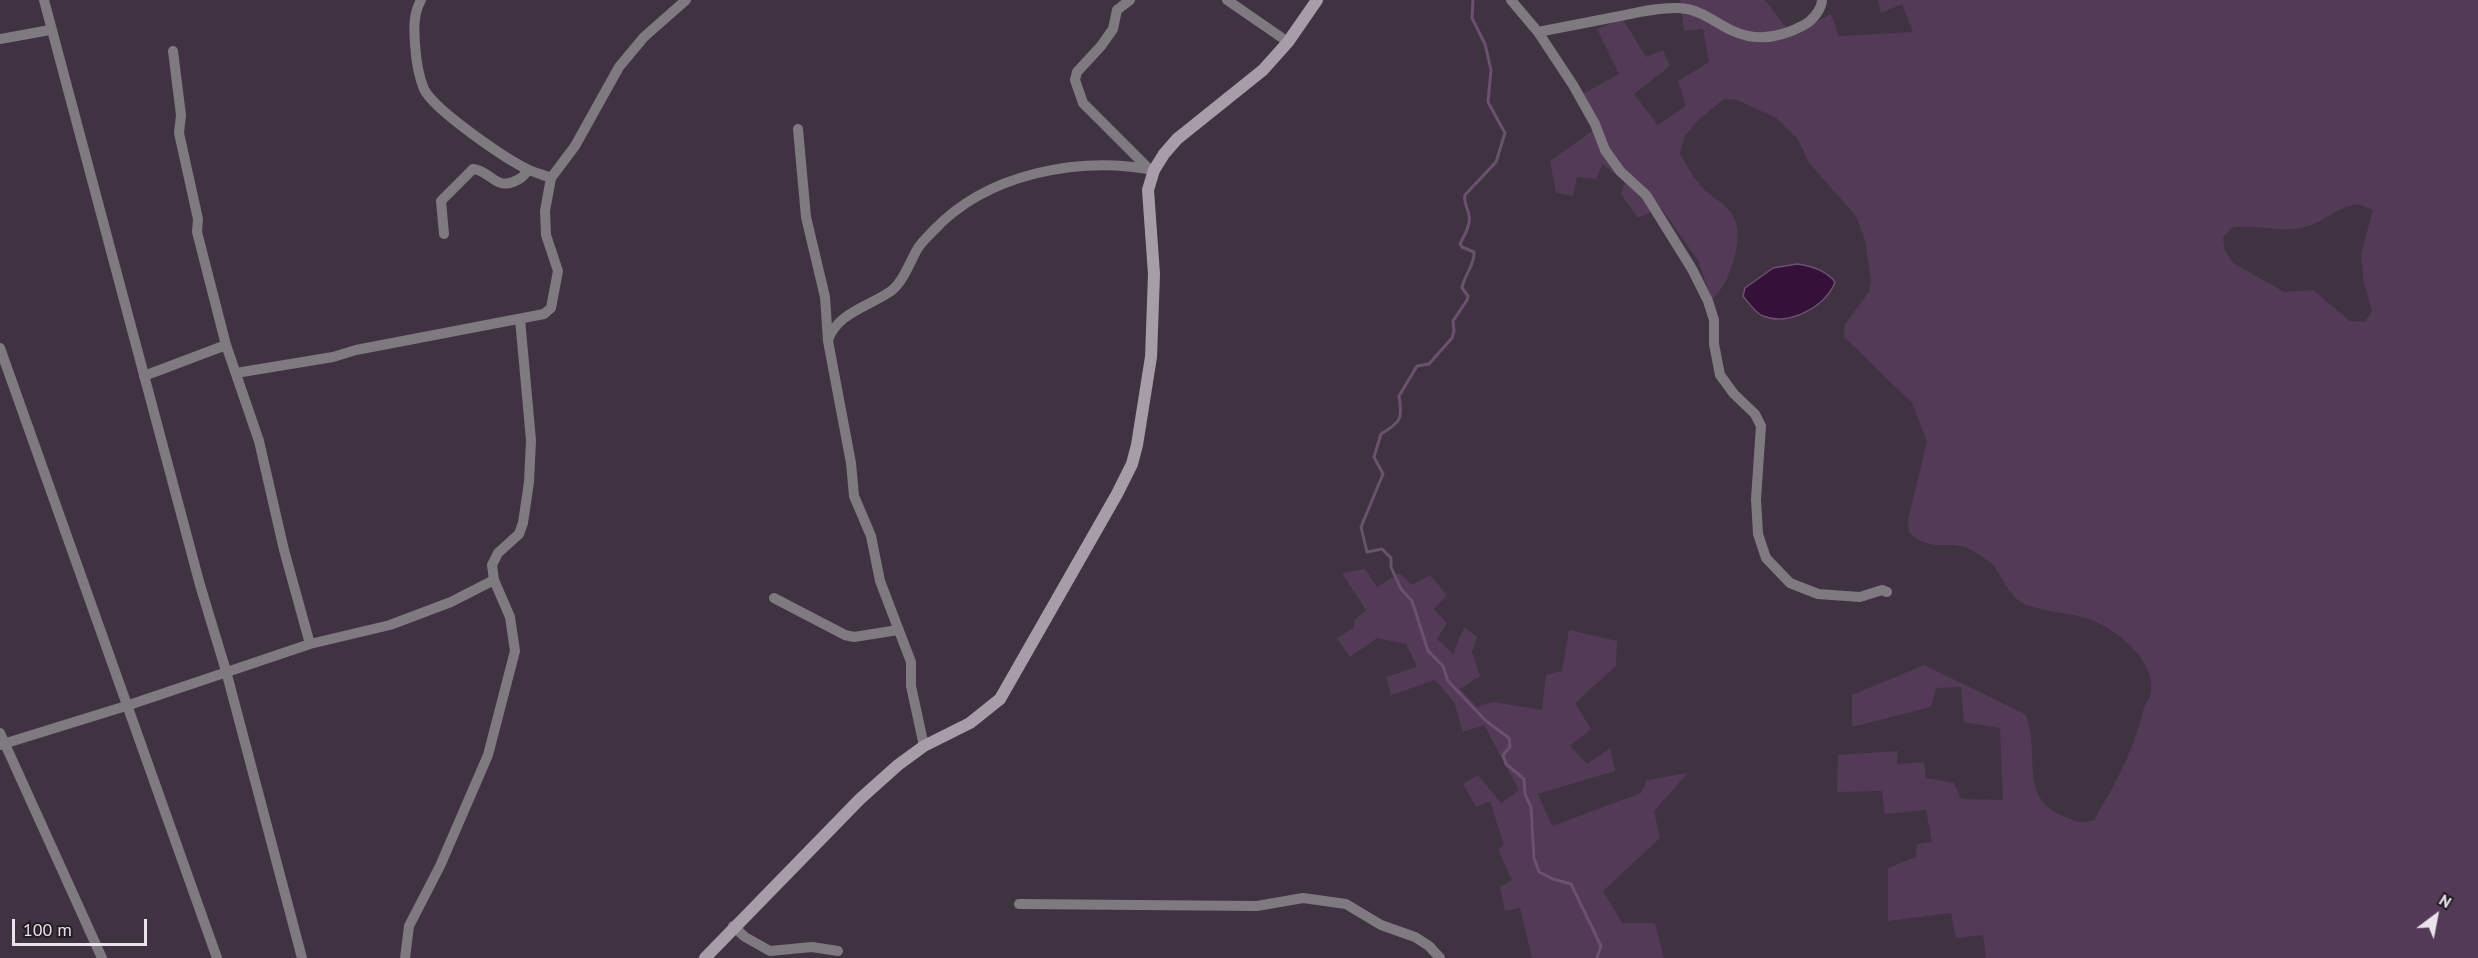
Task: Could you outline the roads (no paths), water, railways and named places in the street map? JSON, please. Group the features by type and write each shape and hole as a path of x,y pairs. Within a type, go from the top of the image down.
{"street":[{"path":"44,0 50,30 200,585 226,671 302,958"},
{"path":"421,0 415,12 414,26 417,68 425,91 440,108 468,130 528,170 551,178"},
{"path":"236,373 333,357 356,350 544,314 551,308 558,272 546,235 545,211 551,178 575,146 619,67 644,38 686,0"},
{"path":"1130,0 1117,10 1113,29 1077,72 1075,80 1083,103 1152,169"},
{"path":"1227,0 1288,42"},
{"path":"705,958 860,799 924,746 970,723 1000,699 1132,464 1151,357 1154,274 1148,190 1152,169 1177,139 1263,70 1288,42 1317,0"},
{"path":"1511,0 1538,32 1574,85 1595,124 1605,150 1620,171 1646,195 1692,269 1708,301 1714,320 1714,344 1720,375 1734,394 1755,414 1761,426 1756,499 1758,534 1766,558 1790,583 1818,594 1860,597 1882,590 1887,592"},
{"path":"1538,32 1637,12 1679,8 1696,11 1713,18 1733,31 1757,38 1783,34 1807,24 1819,11 1822,0"},
{"path":"0,39 50,30"},
{"path":"173,51 182,115 179,133 198,219 197,232 226,345 259,441 284,550 310,644"},
{"path":"798,129 806,217 825,297 828,341 851,463 854,496 870,536 880,581 911,662 911,686 924,746"},
{"path":"828,341 831,332 844,318 892,290 935,228 973,198 999,186 1057,169 1117,165 1152,169"},
{"path":"444,234 441,201 473,169 478,169 499,184 523,178 528,170"},
{"path":"405,958 410,926 440,866 488,755 515,651 510,618 494,580 492,565 498,553 519,534 529,482 531,440 520,319"},
{"path":"144,376 226,345"},
{"path":"0,348 61,513 126,706 217,958"},
{"path":"102,958 1,740 126,706 310,644 390,625 451,603 494,580"},
{"path":"774,598 854,637 898,630"},
{"path":"1019,904 1257,906 1303,898 1346,904 1380,925 1415,937 1429,946 1440,958"},
{"path":"734,926 746,937 770,951 812,947 838,951"}],"waterway":[{"path":"1473,0 1472,18 1485,44 1491,70 1488,102 1505,133 1496,162 1465,195 1469,223 1460,244 1474,252 1473,261 1462,288 1468,296 1467,300 1453,321 1452,338 1429,364 1417,366 1399,396 1401,410 1397,423 1381,434 1374,457 1383,474 1361,527 1367,552 1382,549 1391,558 1391,567 1401,589 1412,601 1428,651 1443,666 1448,681 1486,721 1509,738 1510,747 1503,755 1506,764 1524,779 1525,794 1531,807 1534,858 1539,872 1571,884 1601,946 1597,958"}]}
